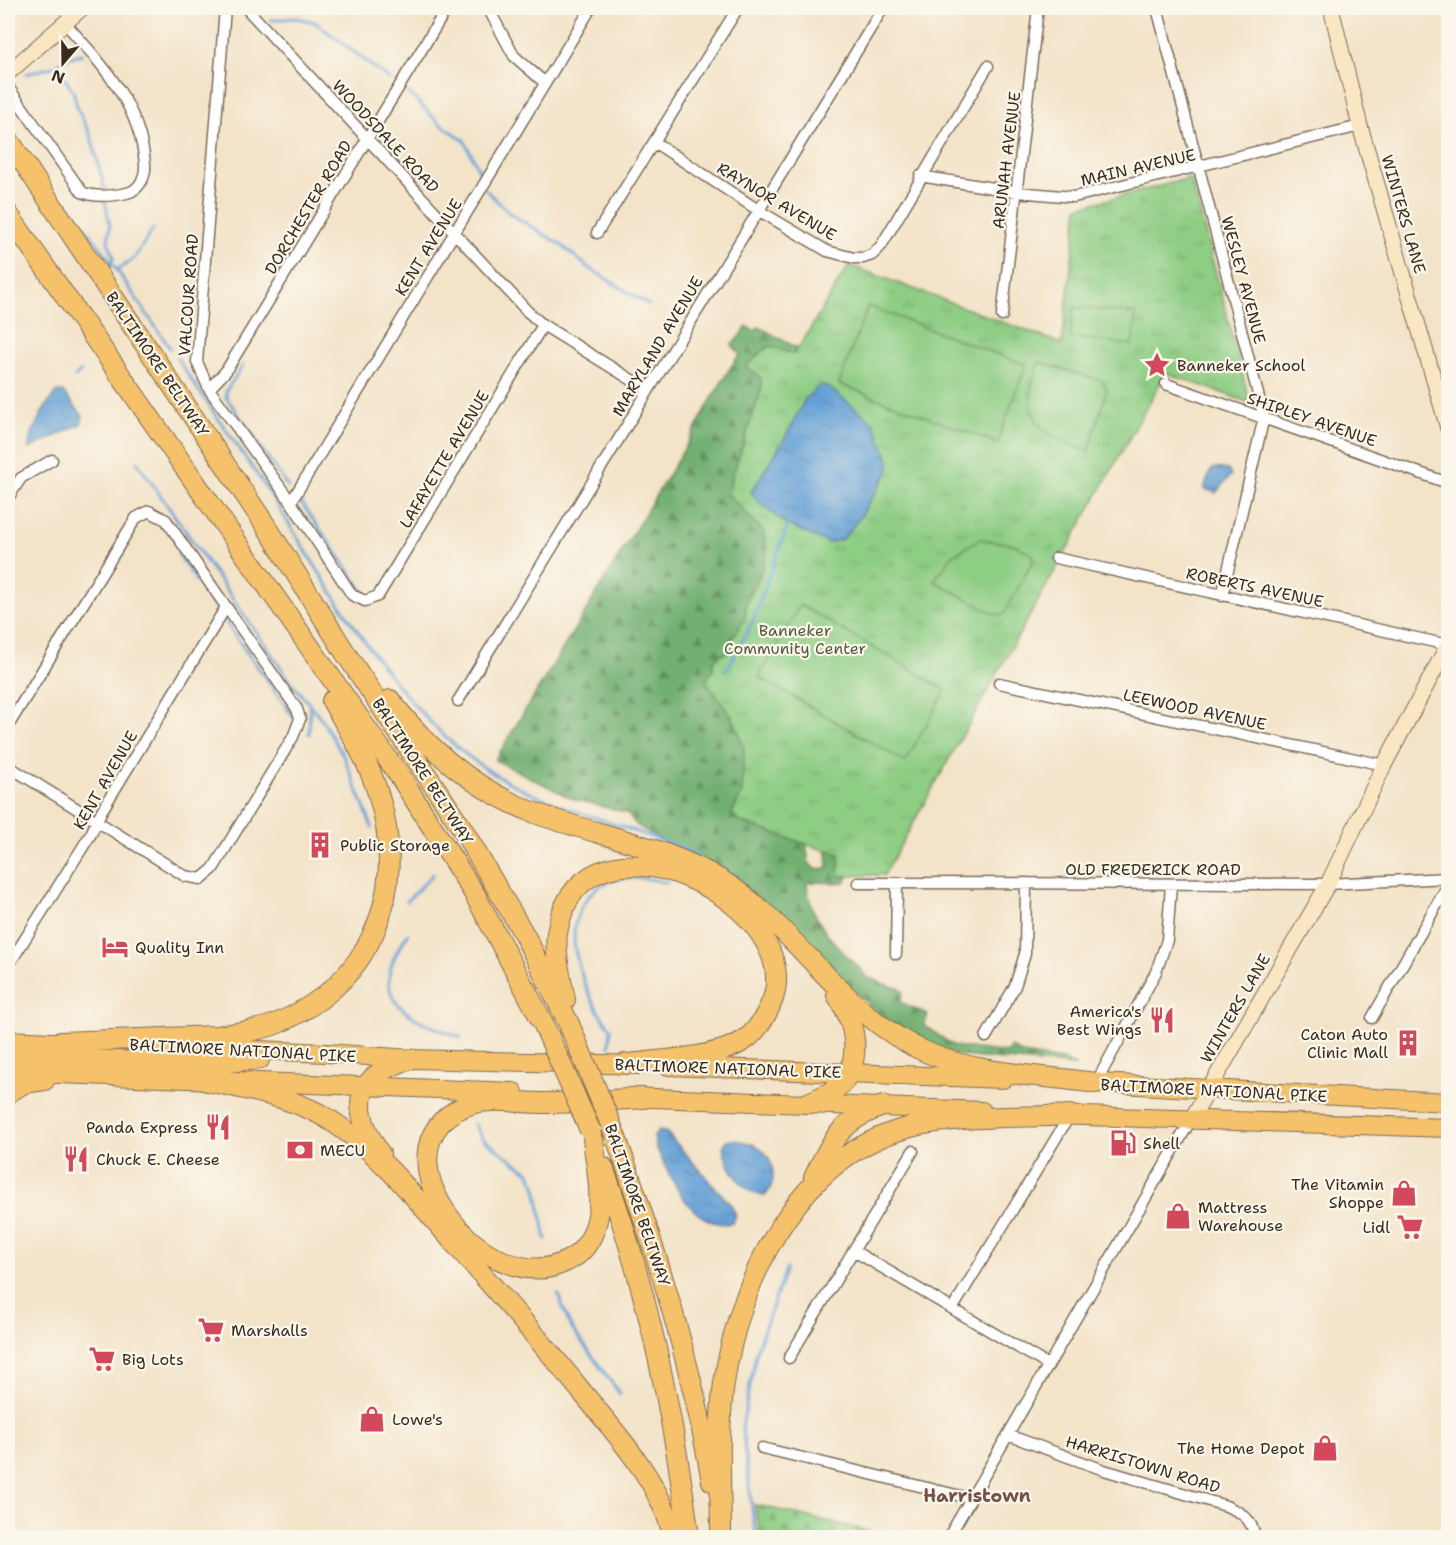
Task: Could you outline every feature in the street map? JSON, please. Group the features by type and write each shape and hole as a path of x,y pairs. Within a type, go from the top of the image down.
{"highway":[{"name":"BALTIMORE BELTWAY","path":"8,139 270,532 492,879 525,936 568,1024 614,1132 655,1249 687,1361 704,1434 720,1538"},
{"name":"BALTIMORE BELTWAY","path":"8,214 441,840 505,947 543,1023 591,1135 635,1260 651,1316 673,1426 689,1538"},
{"path":"61,1042 216,1036 276,1024 304,1010 345,978 368,944 382,914 388,885 390,858 386,828 372,775 347,725 226,527"},
{"path":"270,532 402,715 459,773 518,806 660,851 698,867 763,910 827,980 878,1025 928,1053 975,1067 1096,1083"},
{"path":"568,1024 556,947 558,929 568,900 579,887 603,870 637,864 676,873 717,893 753,925 773,956 776,988 765,1018 745,1040 725,1049 626,1064"},
{"path":"808,1103 832,1091 842,1083 853,1060 853,1034 842,1002 827,980"},
{"path":"391,1171 376,1149 364,1118 362,1099 364,1086 380,1071 411,1059"},
{"path":"203,1080 276,1096 308,1108 348,1132 391,1171 540,1340 618,1435 650,1481 664,1509 674,1538"},
{"path":"591,1135 599,1188 595,1229 580,1252 558,1266 527,1268 510,1264 479,1247 466,1237 443,1209 429,1175 427,1159 429,1144 436,1130 464,1107 493,1101 545,1103 644,1098"},
{"path":"720,1538 721,1407 734,1339 759,1269 785,1222 811,1186 842,1128 862,1113 883,1106"},
{"path":"811,1186 862,1146 905,1128 952,1121 1070,1115"}],"main road":[{"name":"BALTIMORE NATIONAL PIKE","path":"8,1040 326,1053 411,1059 626,1064 1096,1083 1407,1102 1449,1102"},
{"path":"8,1057 225,1063 326,1053"},
{"name":"BALTIMORE NATIONAL PIKE","path":"8,1072 1191,1120 1449,1128"},
{"path":"8,1094 24,1084 89,1075"},
{"path":"1378,1127 1386,1110 1407,1102"}],"street":[{"path":"8,73 82,8"},
{"name":"VALCOUR ROAD","path":"225,8 197,348 201,373 209,389 291,502 346,587 352,595 365,601"},
{"name":"WOODSDALE ROAD","path":"246,8 516,300 543,325 648,390"},
{"name":"DORCHESTER ROAD","path":"209,389 226,371 447,8"},
{"path":"488,8 513,56 545,83"},
{"name":"KENT AVENUE","path":"291,502 454,232 495,170 591,8"},
{"path":"597,233 738,8"},
{"name":"MARYLAND AVENUE","path":"458,701 883,8"},
{"name":"ARUNAH AVENUE","path":"1002,316 1038,8"},
{"name":"WESLEY AVENUE","path":"1157,8 1264,417 1222,596"},
{"name":"WINTERS LANE","path":"1331,8 1360,126 1449,428"},
{"path":"8,87 82,192 96,196 129,193 139,186 145,170 142,138 136,121 115,82 65,23"},
{"name":"RAYNOR AVENUE","path":"654,142 758,210 827,251 863,258 872,255 881,246 920,176 988,66"},
{"name":"MAIN AVENUE","path":"920,176 1017,192 1074,197 1200,168 1360,126"},
{"name":"LAFAYETTE AVENUE","path":"365,601 378,596 391,577 543,325"},
{"name":"SHIPLEY AVENUE","path":"1166,384 1449,483"},
{"path":"8,498 21,478 52,460"},
{"path":"8,726 136,518 148,511 166,520 297,709 300,719 293,737 213,869 201,879 185,876 96,823 8,766"},
{"name":"ROBERTS AVENUE","path":"1056,558 1449,645"},
{"name":"KENT AVENUE","path":"8,966 226,608"},
{"name":"WINTERS LANE","path":"948,1538 969,1498 1008,1435 1328,884 1384,765 1449,645"},
{"name":"LEEWOOD AVENUE","path":"999,682 1384,765"},
{"name":"OLD FREDERICK ROAD","path":"858,883 1328,884 1449,878"},
{"path":"986,1037 1015,986 1025,954 1026,883"},
{"path":"896,954 897,884"},
{"path":"1096,1083 1156,972 1167,940 1171,885"},
{"path":"1372,1018 1449,885"},
{"path":"953,1308 1070,1115"},
{"path":"789,1358 913,1150"},
{"path":"854,1251 1048,1365"},
{"name":"HARRISTOWN ROAD","path":"1008,1435 1104,1470 1226,1506 1245,1515 1253,1525 1256,1538"},
{"path":"762,1448 969,1498"}],"green space":[{"name":"Banneker Community Center","path":"1191,178 1250,403 1166,373 884,875 839,876 839,854 499,754 759,327 798,349 849,265 1062,344 1078,207"},
{"path":"868,306 1026,365 997,443 839,384"},
{"path":"1074,307 1136,314 1132,345 1070,337"},
{"path":"747,327 755,331 759,327 797,348 794,354 769,346 746,366 761,378 761,390 727,493 763,531 767,550 762,569 746,604 745,618 732,639 731,651 720,655 713,662 713,669 706,681 732,717 744,751 742,793 732,813 738,821 806,844 809,863 815,869 828,868 827,850 839,854 839,876 848,877 845,883 807,883 815,913 832,941 866,977 899,988 903,992 900,1002 928,1015 924,1025 954,1046 1007,1053 1011,1047 1022,1054 1062,1060 1076,1066 960,1056 917,1042 869,1006 803,937 757,896 636,825 627,813 573,799 495,760 740,354 732,345"},
{"path":"1039,362 1102,381 1107,389 1089,451 1057,439 1045,431 1037,421 1032,410 1030,396"},
{"path":"979,539 1016,545 1035,557 1004,614 996,615 934,581 952,556"},
{"path":"800,605 946,690 905,762 759,677"},
{"path":"755,1505 774,1509 895,1537 760,1537"}],"water":[{"path":"820,385 828,387 873,422 890,462 887,474 861,516 843,539 828,543 788,525 759,503 751,492 782,443 806,398"},
{"path":"58,392 63,392 83,416 81,424 29,449 31,436 39,419"},
{"path":"1214,468 1228,470 1231,475 1216,493 1204,489 1210,472"},
{"path":"659,1130 667,1133 731,1205 736,1215 733,1223 718,1223 705,1218 684,1199 656,1147 654,1137"},
{"path":"734,1140 753,1144 760,1148 770,1160 772,1182 765,1196 749,1190 732,1170 723,1147 726,1141"}],"waterway":[{"path":"271,20 296,18 315,22 389,79"},
{"path":"26,74 56,66 67,58 82,54"},
{"path":"56,66 73,91 78,110 91,136 105,190"},
{"path":"409,93 439,123 464,140 483,178"},
{"path":"486,190 509,213 560,244 589,268 649,305"},
{"path":"105,201 110,226 108,241 114,258 109,267"},
{"path":"66,203 110,260 170,348"},
{"path":"117,270 134,259 153,229"},
{"path":"177,358 262,482 373,653 402,691 433,725 466,755 501,778 525,790 699,856"},
{"path":"243,365 226,391 226,397 288,487"},
{"path":"75,377 81,371"},
{"path":"137,462 291,682 321,718 344,757 372,827"},
{"path":"297,497 364,592"},
{"path":"726,671 753,621 788,525"},
{"path":"178,554 214,606"},
{"path":"226,623 293,716"},
{"path":"309,734 310,707"},
{"path":"407,901 433,874"},
{"path":"609,1046 611,1029 591,998 578,961 574,942 577,918 589,896 608,882 632,878 667,883"},
{"path":"408,934 395,955 389,973 390,989 396,1002 407,1013 422,1022 461,1037"},
{"path":"474,1124 483,1139 530,1173 536,1188 546,1239"},
{"path":"756,1538 742,1427 757,1349 786,1269"},
{"path":"558,1294 570,1326 620,1394"}],"place":[{"name":"Banneker School","path":"1157,365"},
{"name":"Public Storage","path":"320,845"},
{"name":"Quality Inn","path":"115,947"},
{"name":"America's Best Wings","path":"1162,1020"},
{"name":"Caton Auto Clinic Mall","path":"1408,1043"},
{"name":"Panda Express","path":"218,1127"},
{"name":"Shell","path":"1123,1143"},
{"name":"MECU","path":"300,1150"},
{"name":"Chuck E. Cheese","path":"76,1159"},
{"name":"The Vitamin Shoppe","path":"1404,1193"},
{"name":"Mattress Warehouse","path":"1178,1216"},
{"name":"Lidl","path":"1410,1227"},
{"name":"Marshalls","path":"211,1330"},
{"name":"Big Lots","path":"102,1359"},
{"name":"Lowe's","path":"372,1419"},
{"name":"The Home Depot","path":"1325,1448"}],"district":[{"name":"Harristown","path":"977,1496"}]}
